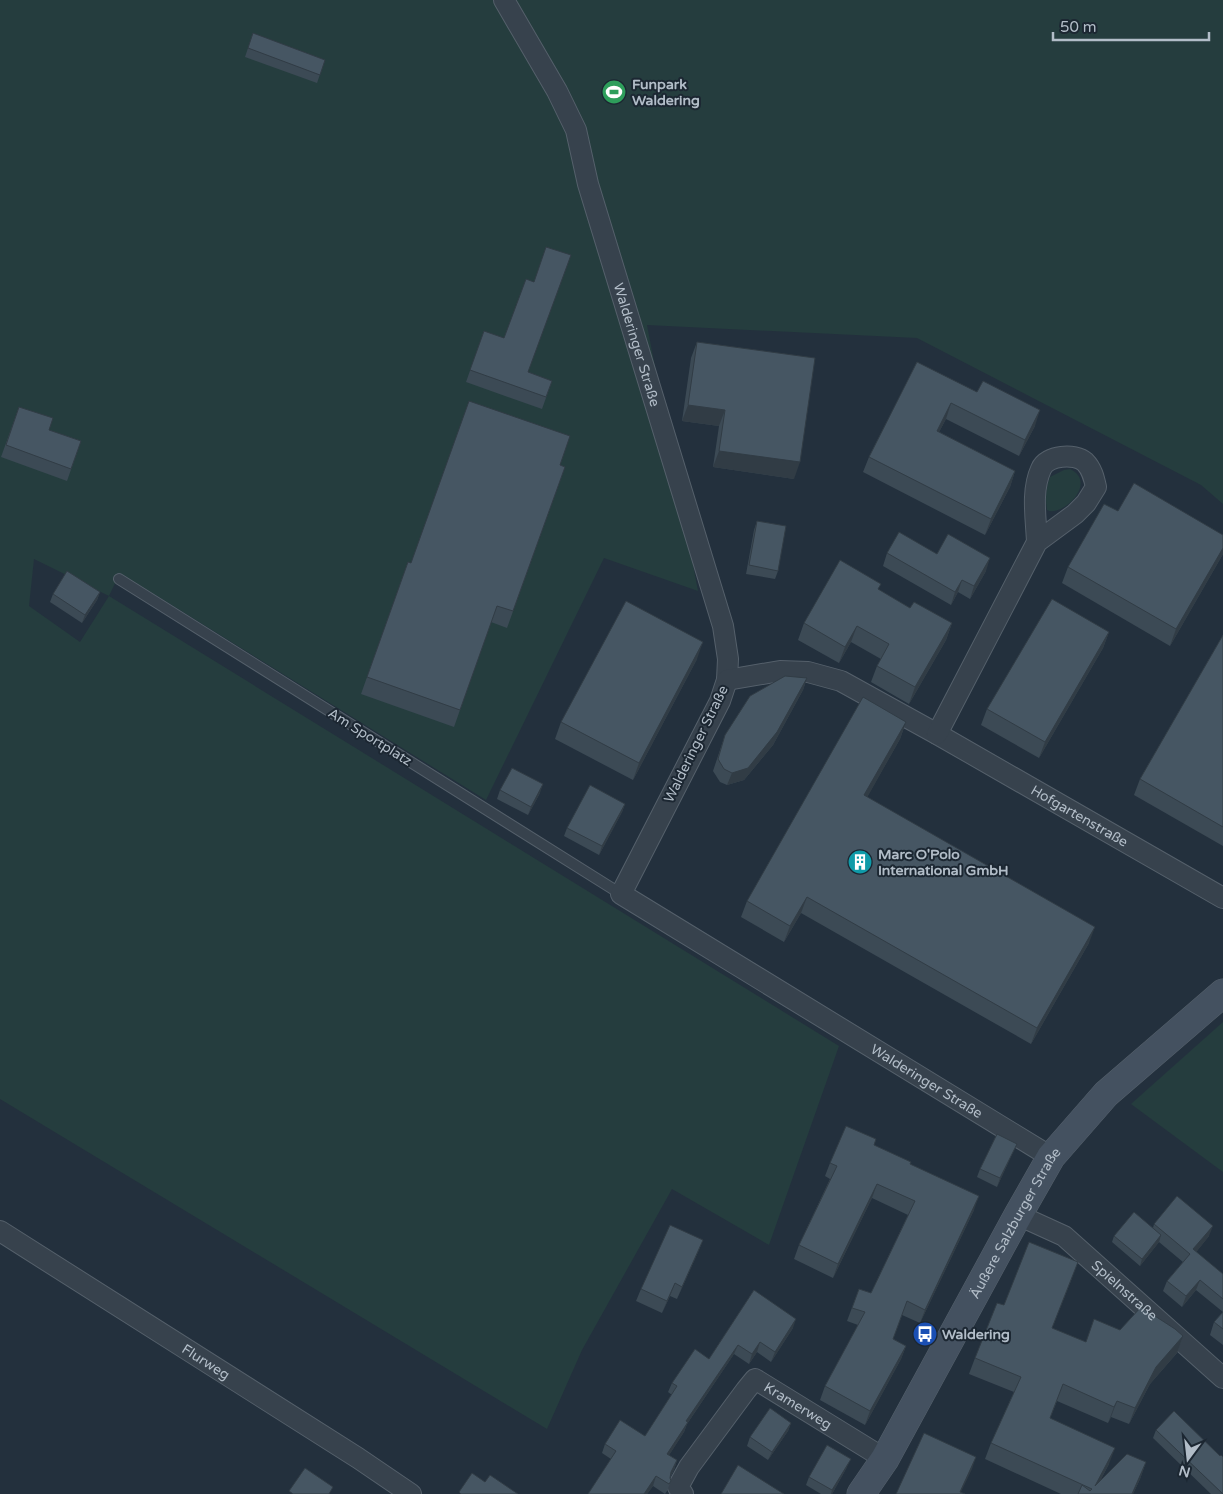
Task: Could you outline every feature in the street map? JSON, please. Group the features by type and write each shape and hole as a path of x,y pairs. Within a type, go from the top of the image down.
{"main road":[{"name":"Äußere Salzburger Straße","path":"861,1494 886,1459 1051,1157 1106,1094 1223,993"}],"street":[{"name":"Walderinger Straße","path":"504,0 557,91 576,130 588,184 723,626 728,659 727,680 720,701 621,894 1051,1157"},
{"path":"937,734 1037,542"},
{"name":"Hofgartenstraße","path":"727,680 780,671 808,672 841,681 1223,898"},
{"name":"Spielnstraße","path":"1018,1215 1064,1236 1223,1378"},
{"name":"Flurweg","path":"0,1231 358,1458 411,1494"},
{"name":"Kramerweg","path":"683,1494 678,1487 689,1467 755,1379 886,1459"}],"lane":[{"name":"Am Sportplatz","path":"119,579 621,894"}],"green space":[{"path":"0,0 1223,0 1223,504 1201,485 917,338 647,325 698,591 604,558 486,800 120,573 109,596 839,1046 769,1245 672,1189 582,1350 547,1429 0,1099","holes":["34,559 109,596 80,642 29,606"]},
{"path":"1070,469 1078,475 1081,482 1075,498 1061,509 1047,510 1046,493 1050,477"},
{"path":"1223,1022 1223,1172 1131,1104"}],"building":[{"path":"253,33 325,60 320,75 248,48"},
{"path":"546,247 571,255 528,372 552,381 546,397 470,370 484,331 504,338 526,279 534,282"},
{"path":"697,342 815,358 800,462 719,451 725,410 688,405"},
{"path":"917,362 977,392 983,381 1040,410 1025,440 951,403 937,431 1015,471 991,519 869,457"},
{"path":"469,401 570,436 560,465 565,467 513,611 497,606 460,710 367,677 408,562 411,563"},
{"path":"19,407 53,418 49,430 81,441 71,469 6,445"},
{"path":"1134,483 1223,535 1223,548 1176,629 1068,567 1104,504 1118,511"},
{"path":"757,521 786,526 778,571 749,565"},
{"path":"899,532 937,554 948,534 990,558 974,586 962,580 955,592 887,553"},
{"path":"840,560 881,584 878,589 910,608 914,602 952,623 915,687 877,666 889,644 857,626 845,647 804,623"},
{"path":"67,571 100,592 85,615 53,594"},
{"path":"1052,599 1109,632 1045,742 987,709"},
{"path":"626,601 703,642 639,763 561,722"},
{"path":"1223,635 1223,827 1140,779"},
{"path":"785,676 807,678 777,732 748,768 732,773 724,769 718,759 725,735 750,696"},
{"name":"Marc O'Polo International GmbH","path":"863,697 906,722 864,795 1095,927 1037,1028 807,897 790,926 747,901"},
{"path":"512,768 543,784 531,807 500,790"},
{"path":"590,785 625,804 602,846 567,828"},
{"path":"846,1126 876,1139 874,1145 911,1162 910,1164 979,1196 925,1310 907,1301 893,1339 906,1346 870,1411 825,1386 865,1312 852,1308 859,1289 871,1293 915,1201 877,1184 838,1264 799,1245 837,1166 830,1163"},
{"path":"997,1134 1017,1144 1000,1178 980,1169"},
{"path":"1177,1196 1213,1226 1193,1249 1223,1274 1223,1299 1200,1280 1186,1296 1167,1281 1190,1254 1154,1224"},
{"path":"1134,1212 1161,1235 1142,1259 1114,1236"},
{"path":"670,1225 703,1240 682,1287 675,1283 667,1301 641,1289"},
{"path":"1029,1242 1078,1262 1052,1328 1086,1342 1094,1319 1120,1330 1141,1307 1183,1336 1156,1367 1135,1408 1117,1401 1114,1407 1063,1384 1050,1418 1115,1448 1095,1486 1127,1454 1146,1462 1132,1494 1078,1494 1082,1485 1090,1491 1092,1489 991,1443 1021,1377 975,1358 997,1303 1004,1305"},
{"path":"754,1290 796,1319 775,1352 760,1342 752,1354 738,1345 686,1421 688,1422 667,1454 677,1460 671,1472 669,1484 656,1476 644,1494 588,1494 616,1451 605,1444 620,1420 645,1436 677,1386 672,1383 695,1349 709,1359"},
{"path":"1223,1312 1223,1329 1214,1322"},
{"path":"770,1408 791,1423 772,1452 750,1437"},
{"path":"1174,1411 1223,1457 1223,1494 1156,1430"},
{"path":"924,1433 976,1457 960,1492 965,1494 896,1494"},
{"path":"827,1445 851,1459 832,1490 809,1477"},
{"path":"738,1465 784,1494 721,1494"},
{"path":"305,1468 333,1487 329,1494 293,1494 289,1491"},
{"path":"472,1473 485,1482 490,1475 518,1494 461,1494 459,1492"}],"place":[{"name":"Funpark Waldering","path":"614,92"},
{"name":"Marc O'Polo International GmbH","path":"860,862"},
{"name":"Waldering","path":"925,1334"}]}
